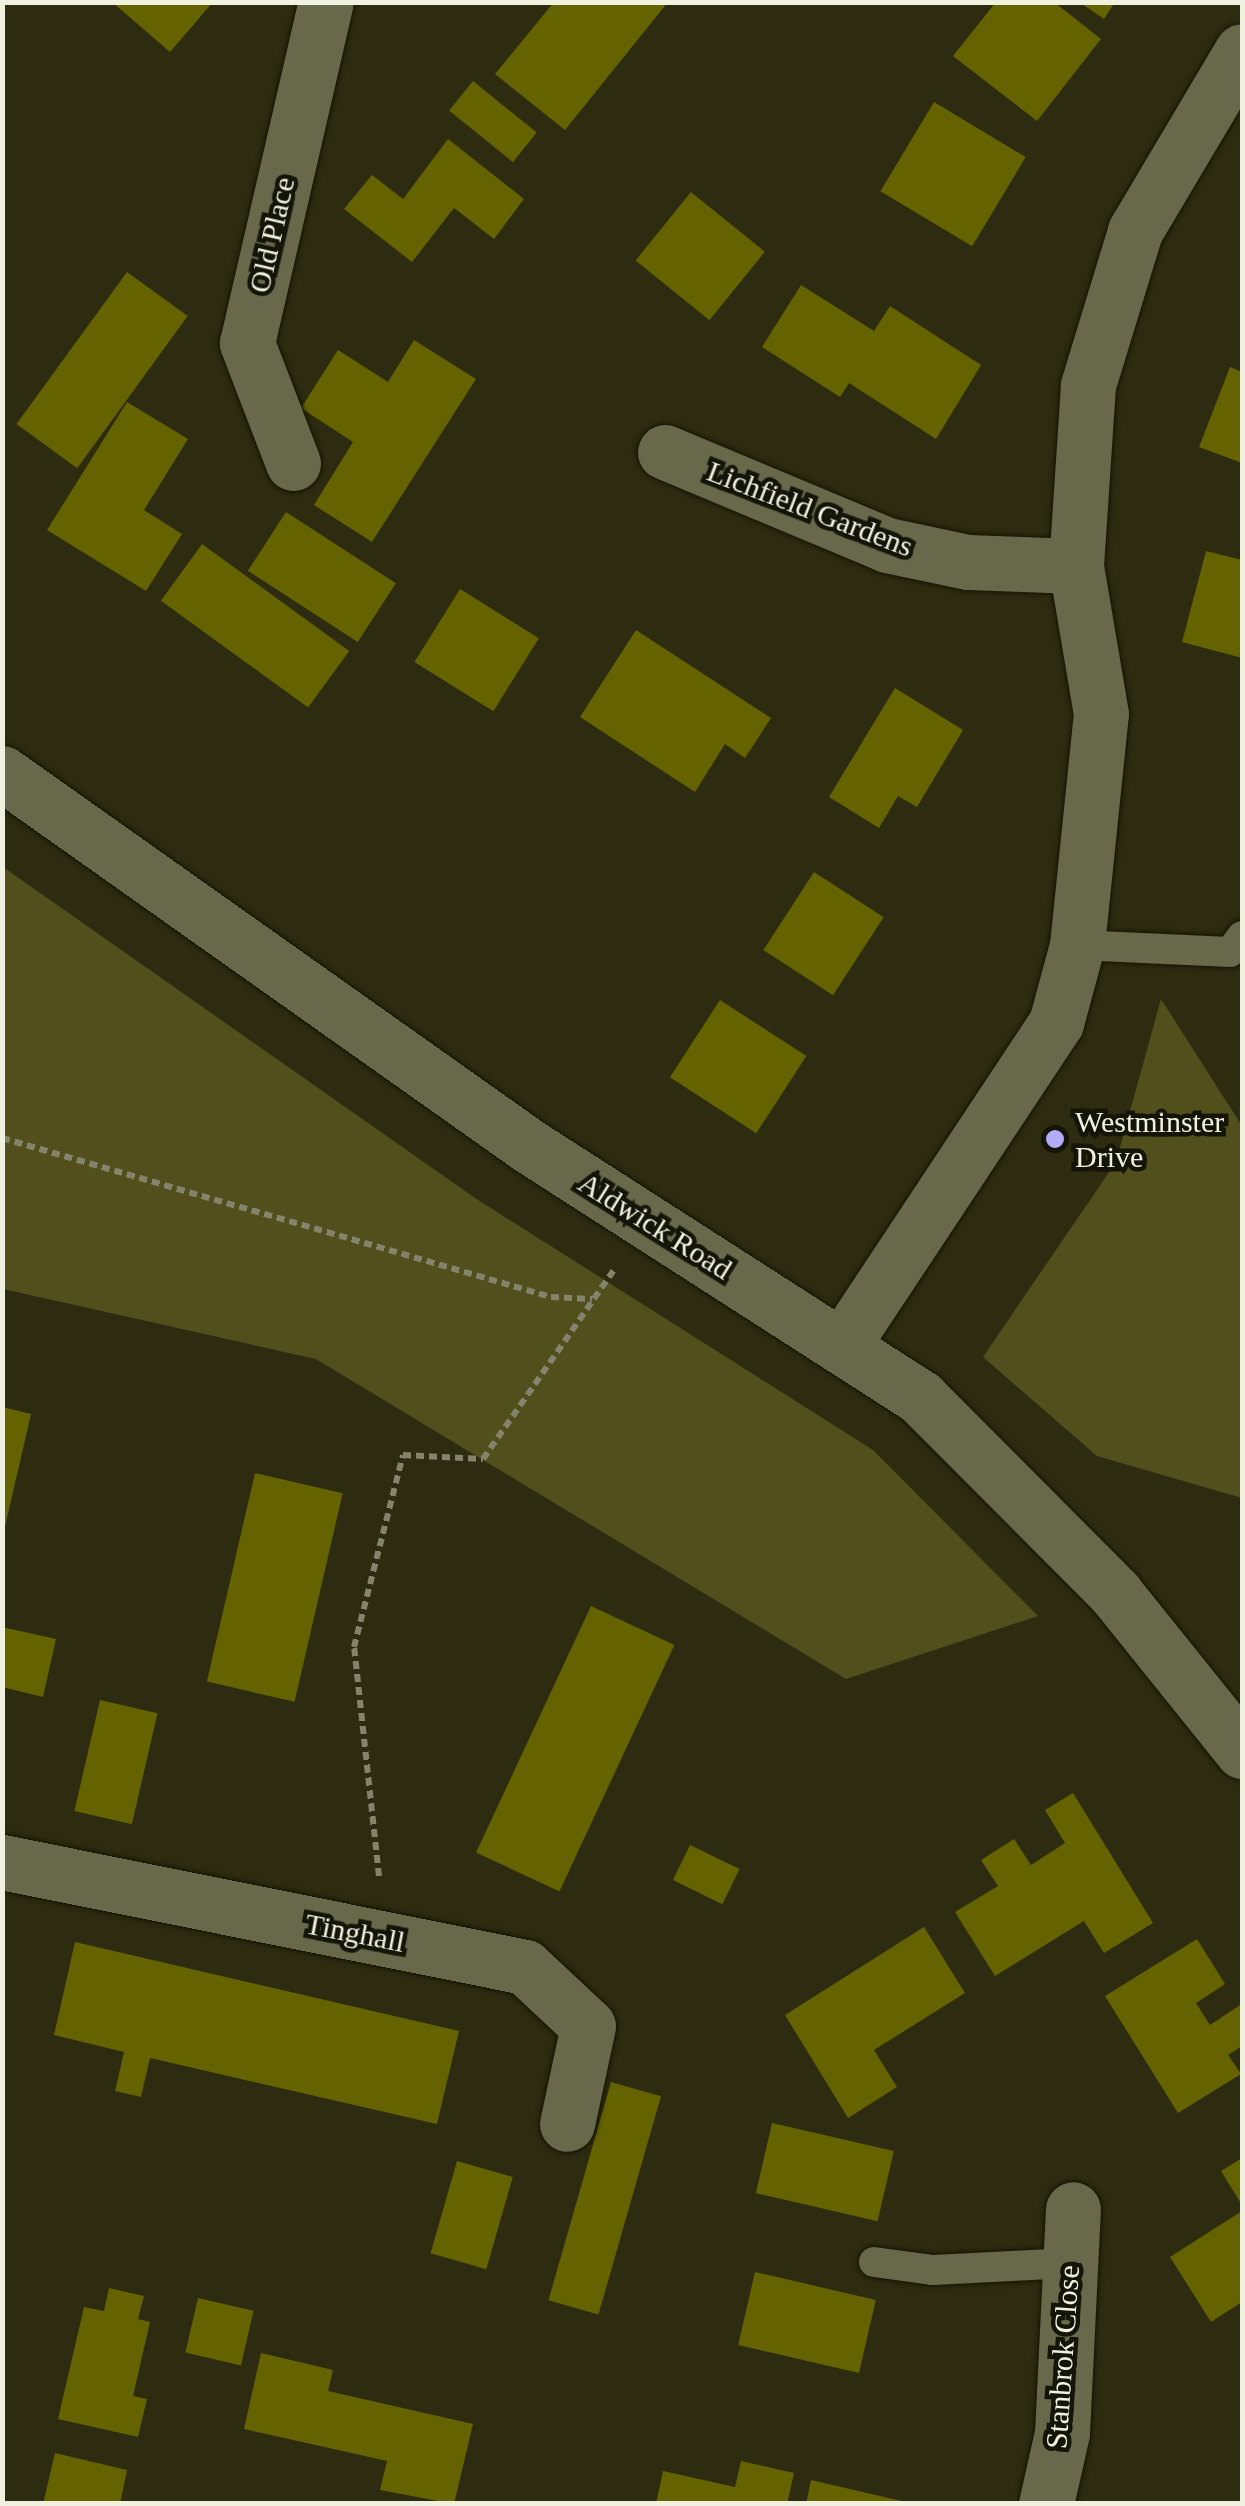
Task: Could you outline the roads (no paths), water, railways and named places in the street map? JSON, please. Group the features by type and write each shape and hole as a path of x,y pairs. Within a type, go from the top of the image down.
{"street":[{"name":"Old Place","path":"293,463 248,343 326,2"},
{"path":"844,1343 1056,1023 1077,945 1101,714 1076,566 1088,385 1135,232 1242,51"},
{"name":"Lichfield Gardens","path":"665,452 887,545 968,562 1076,566"},
{"name":"Aldwick Road","path":"2,773 529,1146 844,1343 921,1398 1115,1593 1242,1751"},
{"name":"Tinghall","path":"2,1862 525,1967 588,2026 567,2124"},
{"name":"Stanbrok Close","path":"1046,2504 1062,2434 1073,2210"}],"lane":[{"path":"1077,945 1230,952 1242,936"},
{"path":"874,2262 933,2270 1071,2263"}],"place":[{"name":"Westminster Drive","path":"1055,1139"}]}
